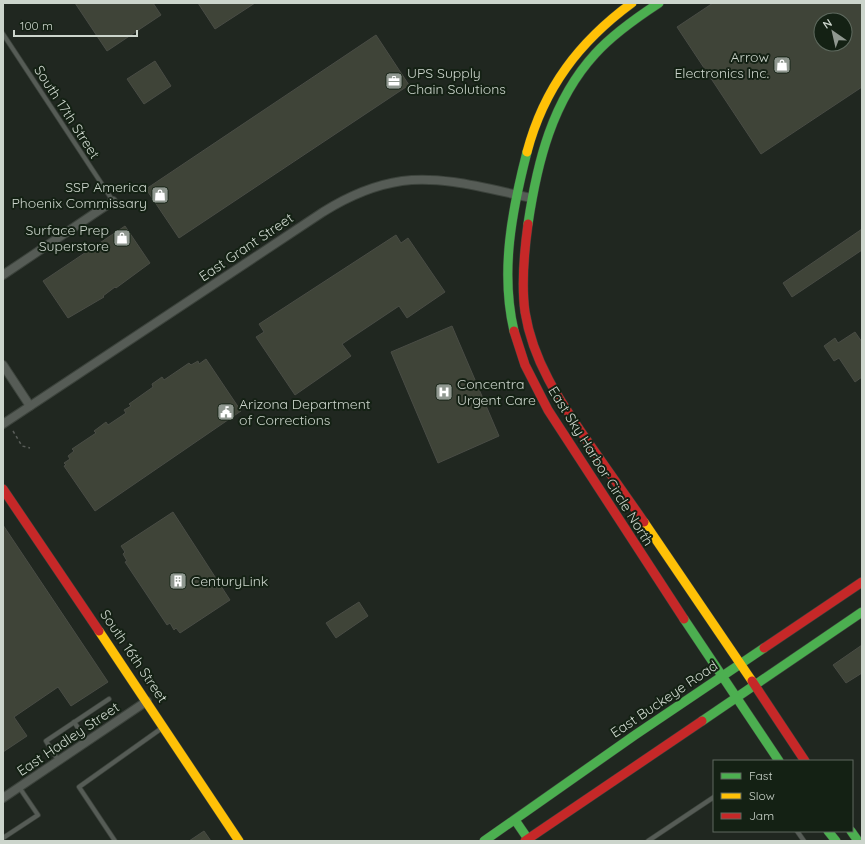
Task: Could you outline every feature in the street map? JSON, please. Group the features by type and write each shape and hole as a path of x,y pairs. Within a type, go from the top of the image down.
{"street":[{"name":"East Sky Harbor Circle North","path":"632,3 609,20 588,40 556,80 542,106 532,133 518,195 509,246 507,282 511,319 525,367 549,411 662,586 778,760"},
{"name":"East Sky Harbor Circle North","path":"659,3 622,28 587,62 565,96 550,126 541,154 532,198 523,256 523,286 529,328 542,369 564,407 669,558 804,760"},
{"path":"550,126 549,114 557,90 556,80"},
{"name":"East Grant Street","path":"3,424 323,212 356,194 402,181 440,180 532,198"},
{"path":"3,275 113,201"},
{"path":"3,365 30,406"},
{"name":"South 16th Street","path":"3,489 164,726 239,841"},
{"name":"East Buckeye Road","path":"484,841 635,735 862,582"},
{"path":"515,820 528,840 862,612"},
{"name":"East Hadley Street","path":"3,798 147,701"},
{"path":"829,832 836,841"},
{"path":"853,832 858,841"}],"lane":[{"name":"South 17th Street","path":"3,34 113,201"},
{"path":"58,760 46,741 109,699"},
{"path":"74,722 86,741"},
{"path":"115,841 79,787 164,726"},
{"path":"3,838 38,815 19,787"},
{"path":"648,841 713,798"},
{"path":"798,832 804,841"}],"path":[{"path":"13,431 22,446 30,448"}],"building":[{"path":"75,3 153,3 161,15 107,51"},
{"path":"198,3 255,3 215,29"},
{"name":"Arrow Electronics Inc.","path":"713,3 862,3 862,87 761,154 677,27"},
{"path":"376,35 409,85 179,238 146,189"},
{"path":"155,61 171,86 144,104 127,79"},
{"path":"125,226 150,263 116,288 115,287 103,296 104,297 68,318 43,281"},
{"path":"862,229 862,250 792,297 783,283"},
{"path":"396,235 401,243 408,238 445,292 407,318 399,306 342,344 351,356 295,395 256,337 264,332 259,324"},
{"name":"Concentra Urgent Care","path":"452,326 499,436 438,463 391,352"},
{"path":"855,332 862,342 862,377 855,382 839,358 834,361 824,346 835,338 838,343"},
{"path":"206,359 241,411 95,511 64,466 66,465 64,463 70,459 68,456 74,451 72,449 96,433 94,431 106,422 108,425 126,413 124,410 131,406 129,404 153,387 152,384 162,377 164,380 189,363 191,365 198,361 199,364"},
{"name":"CenturyLink","path":"173,512 230,600 180,633 176,628 174,630 170,623 167,625 125,562 127,561 123,554 125,552 121,546"},
{"path":"3,525 108,682 71,706 58,687 14,717 27,736 3,752"},
{"path":"359,602 368,616 336,638 326,623"},
{"path":"862,645 862,673 846,683 833,665"},
{"path":"204,831 211,841 189,841"}],"traffic: fast":[{"path":"528,224 536,178 542,156 557,112 568,92 580,72 609,40 642,14 659,3"},
{"path":"514,331 510,309 508,264 513,219 527,152"},
{"path":"702,721 862,612"},
{"path":"684,619 778,760"},
{"path":"484,841 635,735 764,648"},
{"path":"515,820 528,839"},
{"path":"829,832 836,841"},
{"path":"852,832 858,841"}],"traffic: slow":[{"path":"527,152 543,107 566,68 580,50 596,34 632,3"},
{"path":"644,522 752,681"},
{"path":"99,631 239,841"}],"traffic: jam":[{"path":"528,224 524,257 523,290 525,312 534,348 549,380 567,411 644,522"},
{"path":"514,331 525,365 548,410 684,619"},
{"path":"3,489 99,631"},
{"path":"764,648 862,582"},
{"path":"752,681 804,760"},
{"path":"525,841 702,721"}],"place":[{"name":"Arrow Electronics Inc.","path":"782,65"},
{"name":"UPS Supply Chain Solutions","path":"394,81"},
{"name":"SSP America Phoenix Commissary","path":"160,195"},
{"name":"Surface Prep Superstore","path":"122,238"},
{"name":"Concentra Urgent Care","path":"444,392"},
{"name":"Arizona Department of Corrections","path":"226,412"},
{"name":"CenturyLink","path":"178,581"}]}
